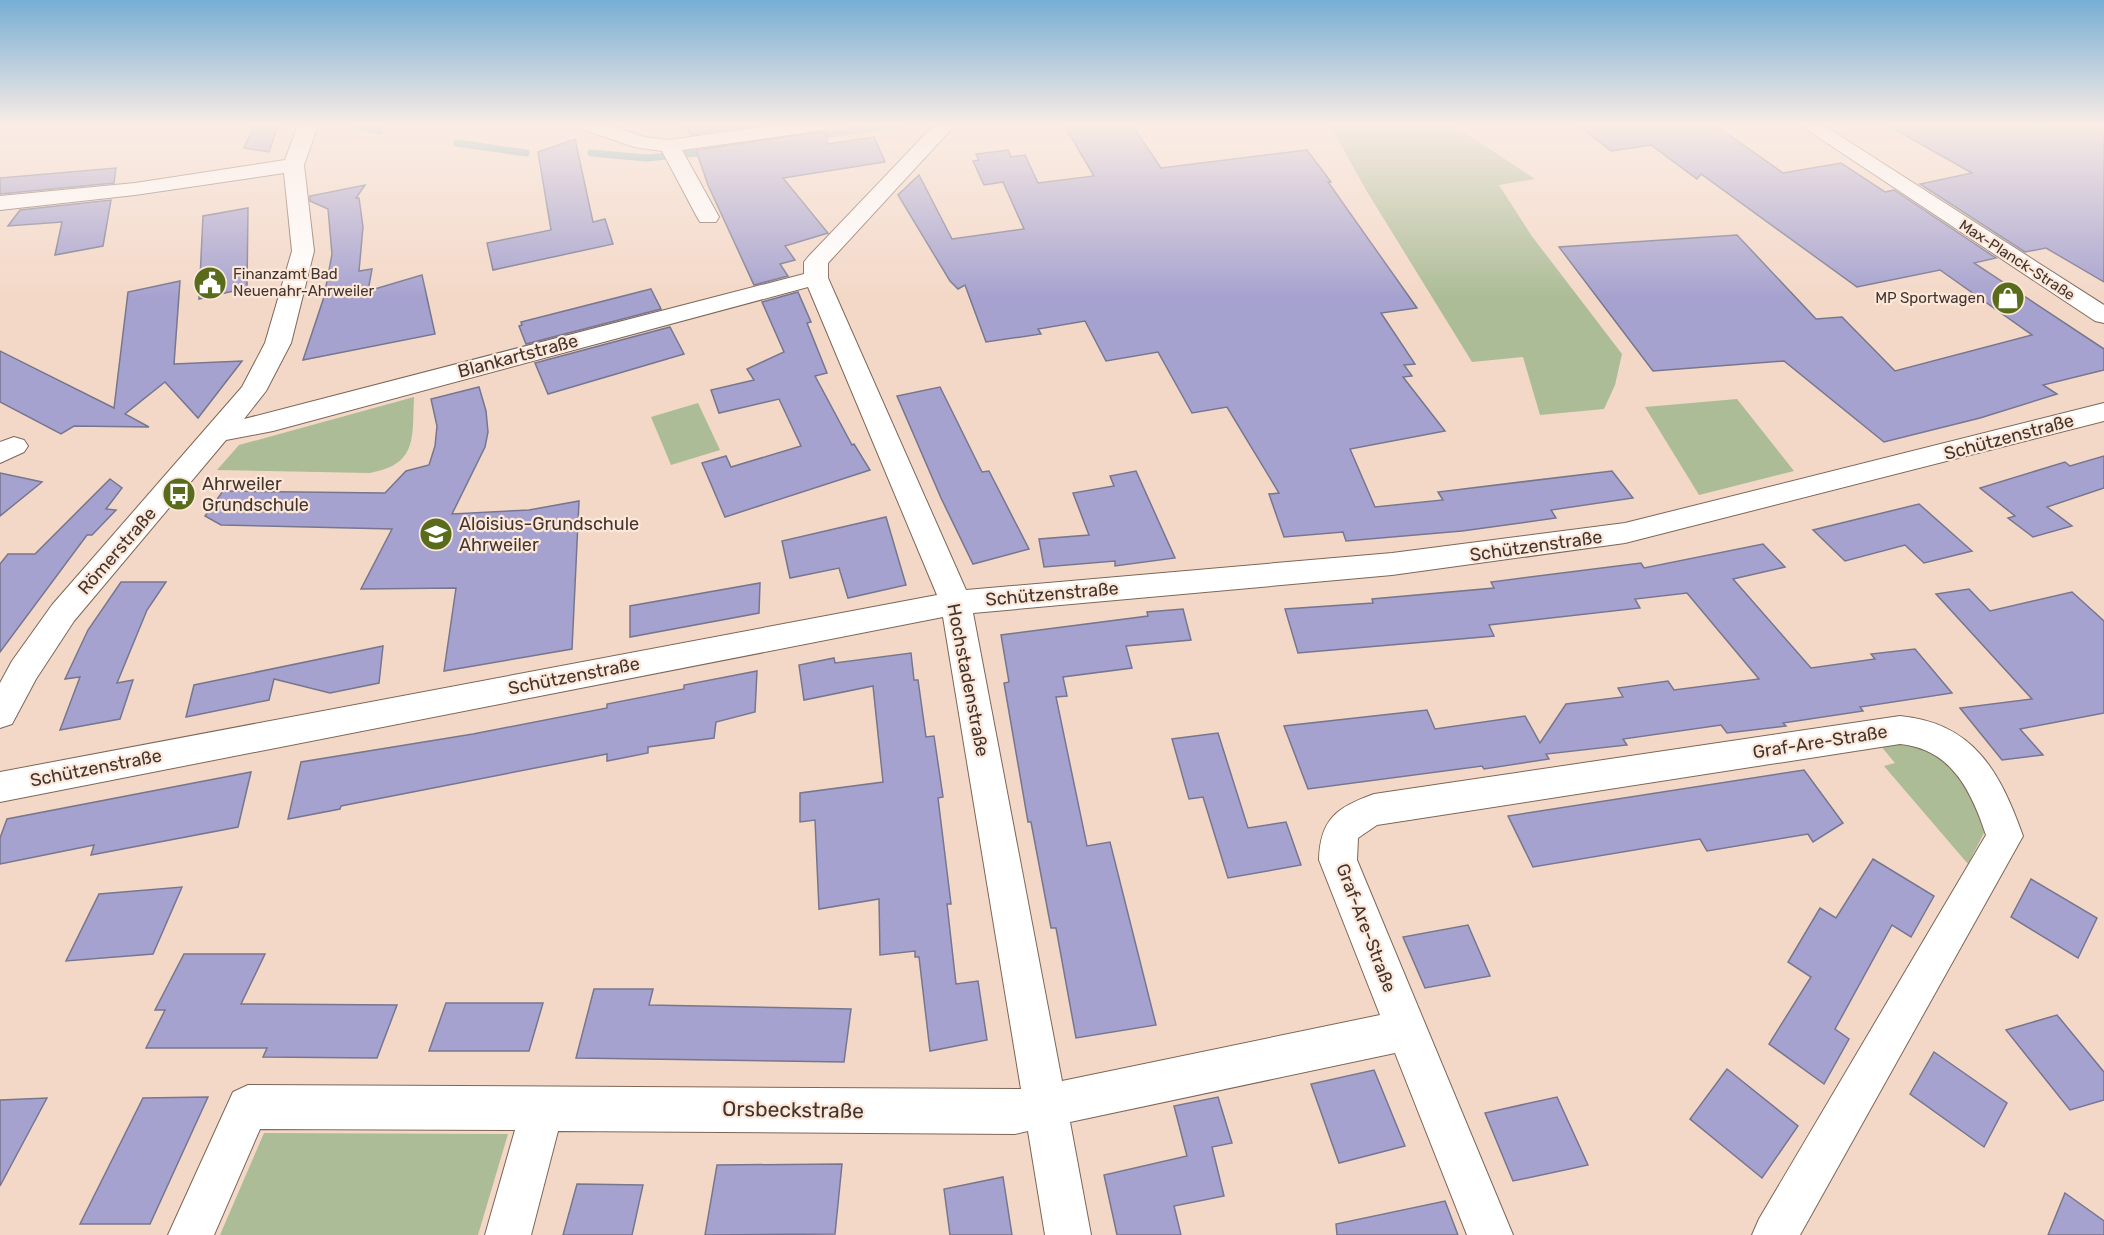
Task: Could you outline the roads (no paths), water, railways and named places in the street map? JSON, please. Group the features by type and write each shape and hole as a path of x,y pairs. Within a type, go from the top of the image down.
{"street":[{"path":"0,203 177,183"},
{"name":"Römerstraße","path":"0,714 24,670 63,613 253,391 278,343 303,251 296,183"},
{"path":"689,183 708,217"},
{"path":"816,278 816,262 891,183"},
{"name":"Max-Planck-Straße","path":"1899,183 2104,316"},
{"name":"Blankartstraße","path":"220,432 273,422 816,278"},
{"name":"Hochstadenstraße","path":"816,278 956,603 1043,1107 1068,1235"},
{"name":"Schützenstraße","path":"0,787 956,603 1392,564 1625,533 2104,412"},
{"name":"Graf-Are-Straße","path":"1490,1235 1338,860 1337,845 1344,826 1356,817 1374,810 1900,730 1930,733 1950,745 1969,762 1994,803 2005,836 1775,1235"},
{"path":"1043,1107 1406,1030"},
{"name":"Orsbeckstraße","path":"191,1235 248,1107 543,1107 1003,1112 1043,1107"},
{"path":"508,1235 543,1107"}],"place":[{"name":"Finanzamt Bad Neuenahr-Ahrweiler","path":"210,283"},
{"name":"MP Sportwagen","path":"2008,298"},
{"name":"Ahrweiler Grundschule","path":"179,494"},
{"name":"Aloisius-Grundschule Ahrweiler","path":"436,534"}]}
